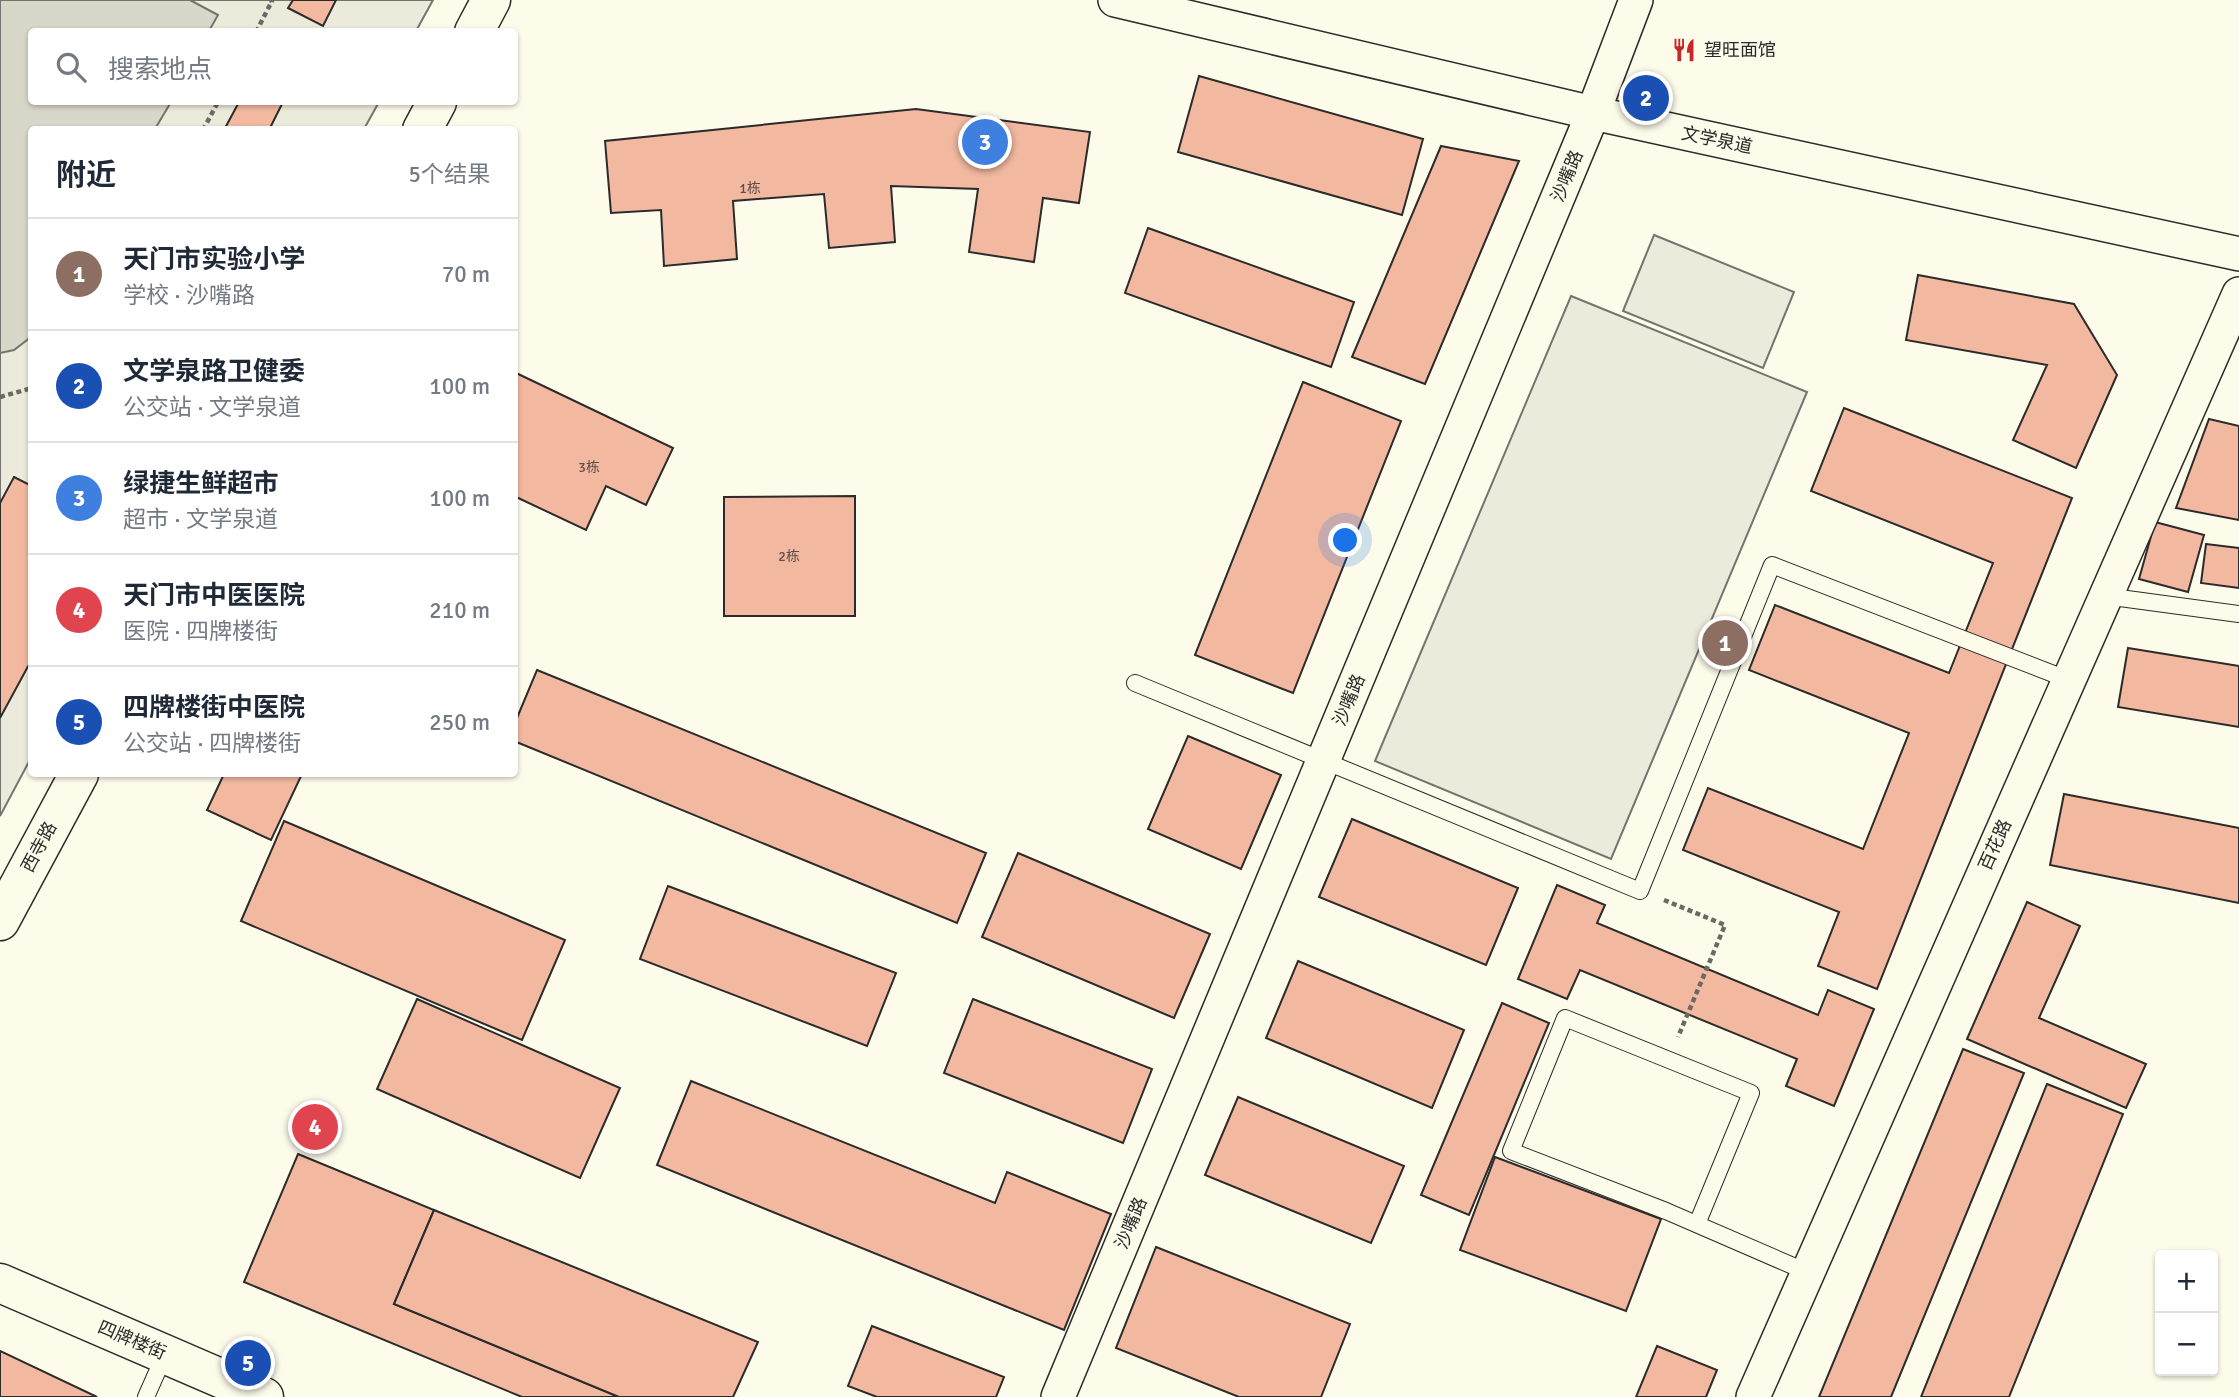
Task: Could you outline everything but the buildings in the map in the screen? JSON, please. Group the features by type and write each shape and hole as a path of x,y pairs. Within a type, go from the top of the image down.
{"street":[{"path":"476,28 491,0"},
{"name":"文学泉道","path":"1115,0 1593,113 2239,254"},
{"name":"沙嘴路","path":"1058,1397 1593,113 1636,0"},
{"path":"424,126 435,105"},
{"name":"百花路","path":"1753,1397 2239,294"},
{"name":"西寺路","path":"0,921 77,777"},
{"name":"四牌楼街","path":"0,1283 264,1397"}],"lane":[{"path":"1135,683 1640,891 1772,565 2069,680"},
{"path":"2105,596 2239,614"},
{"path":"1697,1224 1751,1093 1565,1018 1511,1151 1697,1224 1807,1272"},
{"path":"146,1397 165,1354"}],"path":[{"path":"258,28 272,1 270,0"},
{"path":"205,126 216,105"},
{"path":"0,397 28,389"},
{"path":"1640,891 1725,925 1668,1059"}],"shaded area":[{"path":"0,0 433,0 418,28 28,28 28,105 377,105 366,126 28,126 28,764 0,816"},
{"path":"0,0 190,0 218,15 211,28 28,28 28,105 169,105 157,126 28,126 28,339 14,350 0,353"},
{"path":"1654,235 1794,292 1763,368 1623,311"},
{"path":"1571,296 1807,392 1611,859 1375,761"}],"place":[{"name":"望旺面馆","path":"1684,50"},
{"name":"文学泉路卫健委","path":"1646,98"},
{"name":"绿捷生鲜超市","path":"985,142"},
{"name":"天门市实验小学","path":"1725,643"},
{"name":"天门市中医医院","path":"315,1127"},
{"name":"四牌楼街中医院","path":"248,1363"}]}
